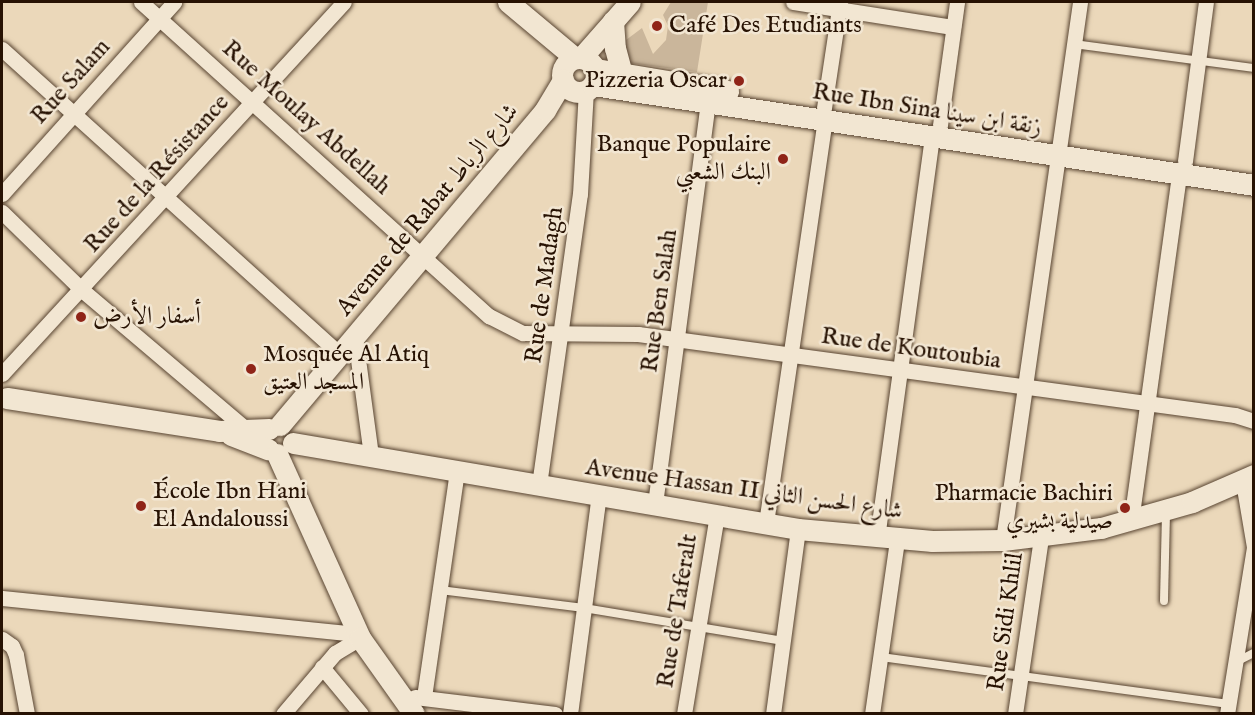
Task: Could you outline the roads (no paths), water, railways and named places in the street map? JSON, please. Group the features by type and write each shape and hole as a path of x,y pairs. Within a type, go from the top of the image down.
{"street":[{"name":"Rue Moulay Abdellah","path":"141,2 505,326 541,336 561,334"},
{"name":"Rue Salam","path":"2,194 174,2"},
{"name":"Rue de la Résistance","path":"2,374 82,290 344,2"},
{"path":"508,2 537,28 581,74"},
{"name":"Avenue de Rabat شارع الرباط","path":"278,440 340,354 545,110 581,74 610,26 630,2"},
{"path":"793,2 840,6 953,27"},
{"path":"872,714 881,657 887,539 901,371 957,2"},
{"path":"1003,540 1080,2"},
{"path":"1131,521 1206,2"},
{"path":"766,523 840,6"},
{"path":"610,26 622,74"},
{"path":"2,49 340,354"},
{"name":"Rue Ibn Sina زنقة ابن سينا","path":"581,74 708,103 825,114"},
{"name":"Rue Ibn Sina زنقة ابن سينا","path":"581,74 622,74 825,114 1182,168 1254,186"},
{"name":"Rue de Madagh","path":"539,485 580,194 581,74"},
{"name":"Rue Ben Salah","path":"655,504 708,103"},
{"name":"Rue Ibn Sina زنقة ابن سينا","path":"1182,168 1254,171"},
{"path":"2,212 82,290 247,430"},
{"name":"Rue de Koutoubia","path":"561,334 612,332 677,340 1242,416 1254,421"},
{"path":"355,337 371,456"},
{"name":"Avenue Hassan II شارع الحسن الثاني","path":"3,395 798,529 887,539 1003,540 1041,537 1131,521 1166,511 1248,479"},
{"name":"Avenue Hassan II شارع الحسن الثاني","path":"219,431 247,430 278,440"},
{"path":"278,440 360,636 400,696 419,706 555,714"},
{"path":"419,706 440,590 457,471"},
{"path":"1228,709 1254,548 1248,479"},
{"path":"570,714 599,495"},
{"name":"Rue de Taferalt","path":"684,714 717,515"},
{"path":"773,714 798,529"},
{"name":"Rue Sidi Khlil","path":"1015,714 1041,537"},
{"path":"2,598 360,636"},
{"path":"284,714 322,667 345,645 360,636"},
{"path":"2,639 12,646 16,655 27,714"},
{"path":"322,667 361,714"}],"lane":[{"path":"1074,44 1254,68"},
{"path":"1164,601 1166,511"},
{"path":"440,590 584,608 783,641"},
{"path":"1235,663 1254,653"},
{"path":"881,657 1022,675 1228,709"}],"place":[{"name":"Café Des Etudiants","path":"657,26"},
{"name":"Pizzeria Oscar","path":"739,81"},
{"name":"Banque Populaire البنك الشعبي","path":"783,159"},
{"name":"أسفار الأرض","path":"81,317"},
{"name":"Mosquée Al Atiq المسجد العتيق","path":"251,369"},
{"name":"École Ibn Hani El Andaloussi","path":"141,506"},
{"name":"Pharmacie Bachiri صيدلية بشيري","path":"1125,508"}]}
